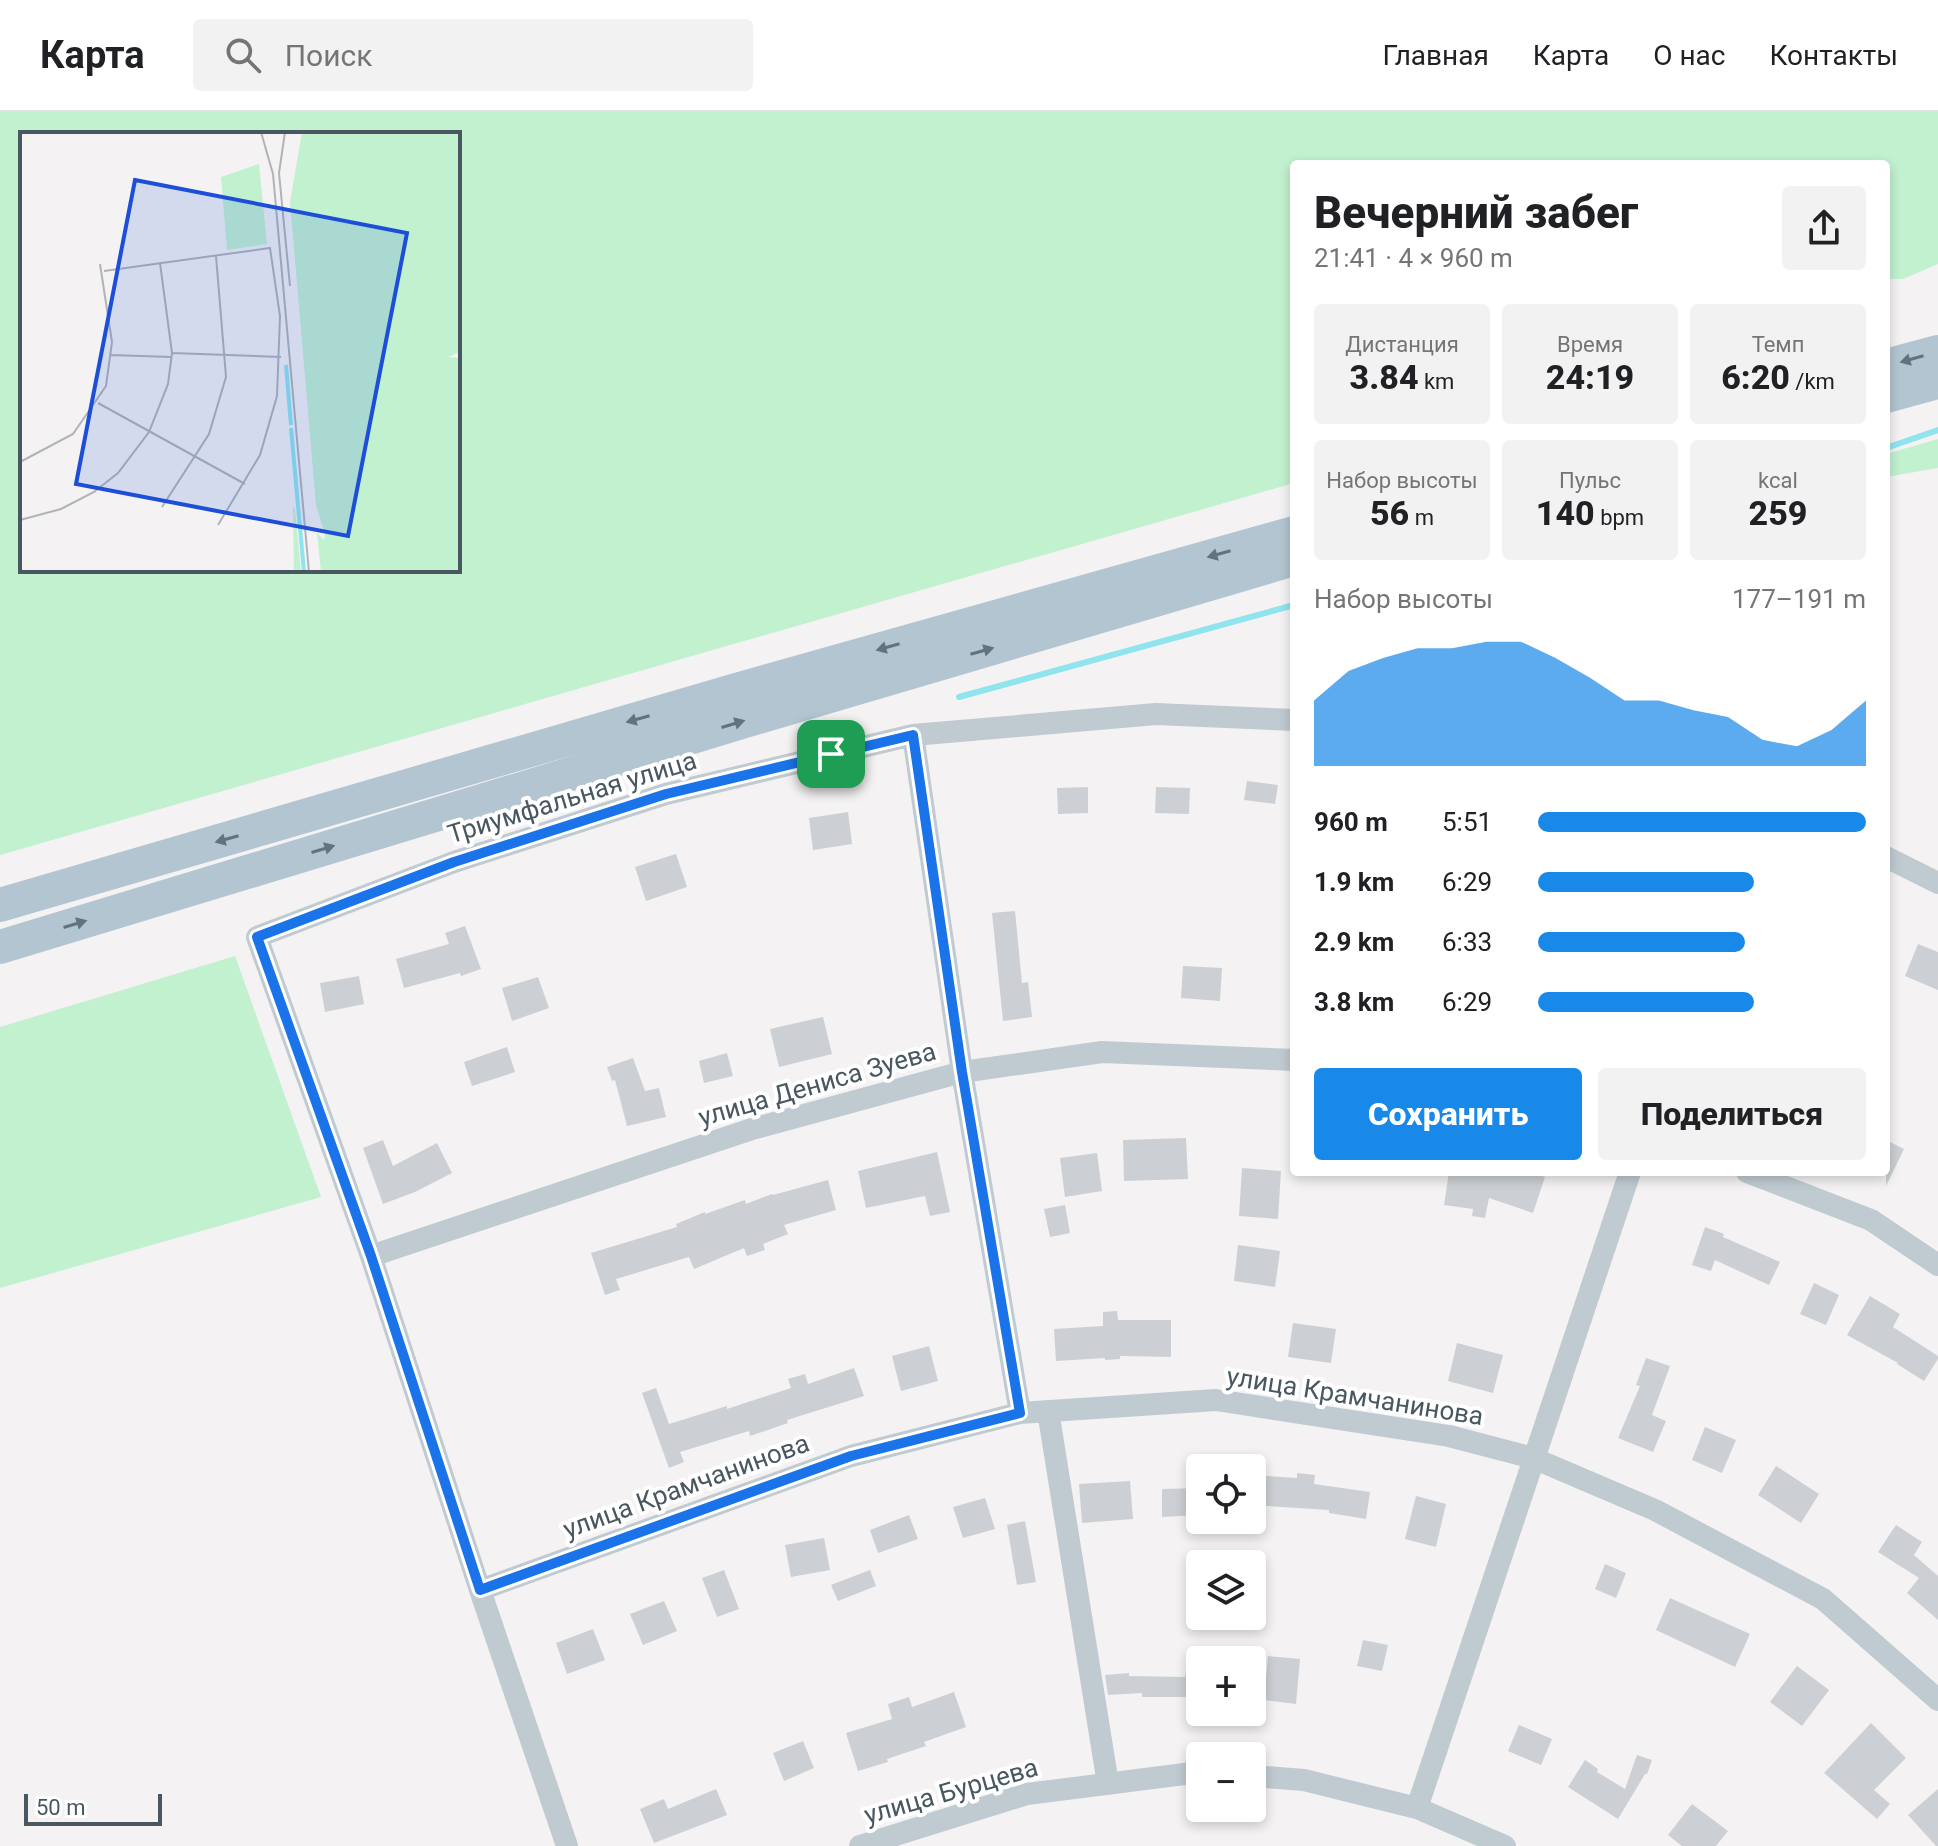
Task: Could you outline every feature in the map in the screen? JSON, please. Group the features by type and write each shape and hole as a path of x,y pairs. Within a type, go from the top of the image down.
{"main road":[{"path":"1890,365 1938,352"},
{"path":"1890,395 1938,382"},
{"path":"0,905 736,690 1290,534"},
{"path":"0,947 760,716 1290,560"}],"street":[{"name":"Триумфальная улица","path":"371,1256 257,937 454,862 666,794 913,735 1156,714 1290,720"},
{"path":"913,735 962,1072 1020,1413"},
{"path":"1890,859 1938,883"},
{"name":"улица Дениса Зуева","path":"371,1256 752,1129 962,1072 1102,1052 1290,1060"},
{"path":"1417,1808 1629,1176"},
{"path":"1757,1176 1871,1220 1938,1265"},
{"path":"371,1256 567,1846"},
{"name":"улица Крамчанинова","path":"480,1590 851,1456 1020,1413 1216,1400 1449,1436 1533,1458 1655,1510 1823,1599 1938,1700"},
{"path":"1048,1411 1108,1784"},
{"name":"улица Бурцева","path":"860,1846 1027,1794 1186,1774"},
{"path":"1266,1777 1304,1780 1417,1808 1505,1846"}],"green space":[{"path":"0,112 1938,112 1938,264 1903,279 1890,279 1890,160 1290,160 1290,484 0,855"},
{"path":"1938,439 1938,468 1890,476 1890,453"},
{"path":"235,956 321,1197 0,1288 0,1027"}],"building":[{"path":"1247,781 1278,785 1275,804 1244,800"},
{"path":"1088,787 1088,813 1058,814 1057,788"},
{"path":"1156,787 1190,788 1189,814 1155,813"},
{"path":"848,812 852,844 813,850 809,818"},
{"path":"676,854 687,887 646,901 635,867"},
{"path":"1015,911 1022,983 1028,982 1032,1017 1003,1021 992,913"},
{"path":"465,926 481,969 404,988 396,959 449,944 445,933"},
{"path":"1918,944 1938,952 1938,990 1905,976"},
{"path":"1183,966 1222,968 1220,1001 1181,998"},
{"path":"359,976 364,1004 325,1012 320,983"},
{"path":"538,977 549,1008 512,1021 502,988"},
{"path":"823,1017 832,1054 779,1067 770,1029"},
{"path":"507,1047 515,1072 472,1086 464,1062"},
{"path":"727,1053 733,1076 704,1083 699,1061"},
{"path":"633,1058 645,1091 659,1088 666,1117 627,1126 615,1080 612,1081 607,1067"},
{"path":"1186,1138 1188,1179 1124,1181 1123,1140"},
{"path":"383,1140 393,1166 437,1143 452,1173 383,1204 363,1148"},
{"path":"1890,1142 1904,1149 1886,1186 1886,1176 1890,1176"},
{"path":"937,1152 950,1212 930,1216 925,1196 866,1208 858,1171"},
{"path":"1097,1153 1102,1191 1065,1197 1060,1158"},
{"path":"1242,1168 1281,1171 1278,1219 1239,1216"},
{"path":"1448,1176 1545,1177 1533,1213 1489,1198 1485,1218 1472,1216 1473,1209 1444,1205"},
{"path":"828,1180 836,1210 784,1225 788,1234 763,1244 765,1250 747,1256 744,1248 694,1269 689,1257 616,1279 620,1290 605,1295 591,1253 677,1227 676,1224 705,1212 745,1200 746,1204"},
{"path":"1065,1205 1070,1233 1050,1237 1044,1209"},
{"path":"1705,1227 1780,1262 1769,1285 1715,1260 1711,1271 1692,1265"},
{"path":"1238,1245 1280,1251 1275,1287 1234,1281"},
{"path":"1814,1283 1839,1295 1826,1325 1800,1314"},
{"path":"1870,1296 1900,1314 1893,1327 1938,1356 1924,1381 1847,1335"},
{"path":"1117,1311 1118,1320 1171,1320 1171,1357 1120,1356 1120,1359 1056,1361 1054,1329 1103,1326 1103,1312"},
{"path":"1293,1323 1336,1329 1331,1363 1288,1357"},
{"path":"1457,1343 1503,1355 1493,1393 1448,1381"},
{"path":"929,1346 938,1381 901,1391 892,1356"},
{"path":"1646,1358 1670,1366 1652,1415 1666,1421 1653,1452 1618,1438 1640,1386 1636,1385"},
{"path":"854,1368 864,1396 787,1420 788,1423 750,1436 749,1431 680,1452 684,1462 669,1468 642,1393 656,1388 669,1424 791,1388 788,1379 805,1374 808,1384"},
{"path":"1705,1427 1736,1440 1722,1473 1692,1460"},
{"path":"1776,1466 1819,1494 1801,1523 1758,1495"},
{"path":"1297,1473 1315,1475 1314,1484 1370,1492 1366,1519 1329,1513 1329,1510 1266,1506 1266,1476 1297,1478"},
{"path":"1130,1481 1133,1519 1082,1523 1079,1484"},
{"path":"1186,1488 1186,1516 1162,1517 1162,1489"},
{"path":"1416,1496 1446,1504 1436,1547 1405,1539"},
{"path":"985,1498 995,1529 963,1538 953,1507"},
{"path":"909,1515 918,1539 878,1553 870,1530"},
{"path":"1025,1521 1036,1582 1017,1585 1007,1525"},
{"path":"1896,1525 1922,1542 1914,1555 1938,1576 1938,1620 1907,1593 1919,1578 1878,1552"},
{"path":"824,1538 830,1570 791,1577 785,1545"},
{"path":"1605,1564 1626,1573 1616,1598 1595,1589"},
{"path":"724,1570 739,1609 717,1617 702,1578"},
{"path":"870,1570 876,1586 838,1601 831,1585"},
{"path":"1670,1598 1750,1634 1735,1667 1656,1630"},
{"path":"664,1601 677,1631 643,1645 630,1614"},
{"path":"593,1629 605,1660 567,1674 556,1643"},
{"path":"1363,1640 1388,1645 1382,1671 1357,1666"},
{"path":"1268,1656 1300,1659 1296,1704 1266,1700"},
{"path":"1797,1666 1829,1690 1802,1726 1770,1702"},
{"path":"1129,1673 1129,1676 1185,1677 1186,1673 1186,1697 1142,1697 1142,1693 1108,1695 1105,1675"},
{"path":"954,1692 966,1727 924,1742 926,1746 887,1759 888,1762 858,1771 846,1733 892,1719 888,1704 909,1697 912,1707"},
{"path":"1871,1723 1906,1758 1874,1790 1890,1804 1877,1819 1824,1773"},
{"path":"1519,1725 1552,1739 1541,1765 1508,1751"},
{"path":"803,1741 814,1768 784,1781 773,1753"},
{"path":"1637,1755 1652,1760 1647,1774 1618,1819 1568,1787 1585,1760 1598,1769 1597,1772 1625,1789"},
{"path":"716,1789 727,1815 654,1843 640,1809 664,1799 668,1809"},
{"path":"1938,1789 1938,1846 1936,1846 1908,1815"},
{"path":"1692,1804 1728,1831 1716,1846 1682,1846 1668,1835"}],"waterway":[{"path":"1890,447 1938,430"},
{"path":"959,697 1290,606"}],"route":[{"path":"913,735 962,1072 1020,1413 851,1456 480,1590 371,1256 257,937 454,862 666,794 831,754 913,735"}]}
